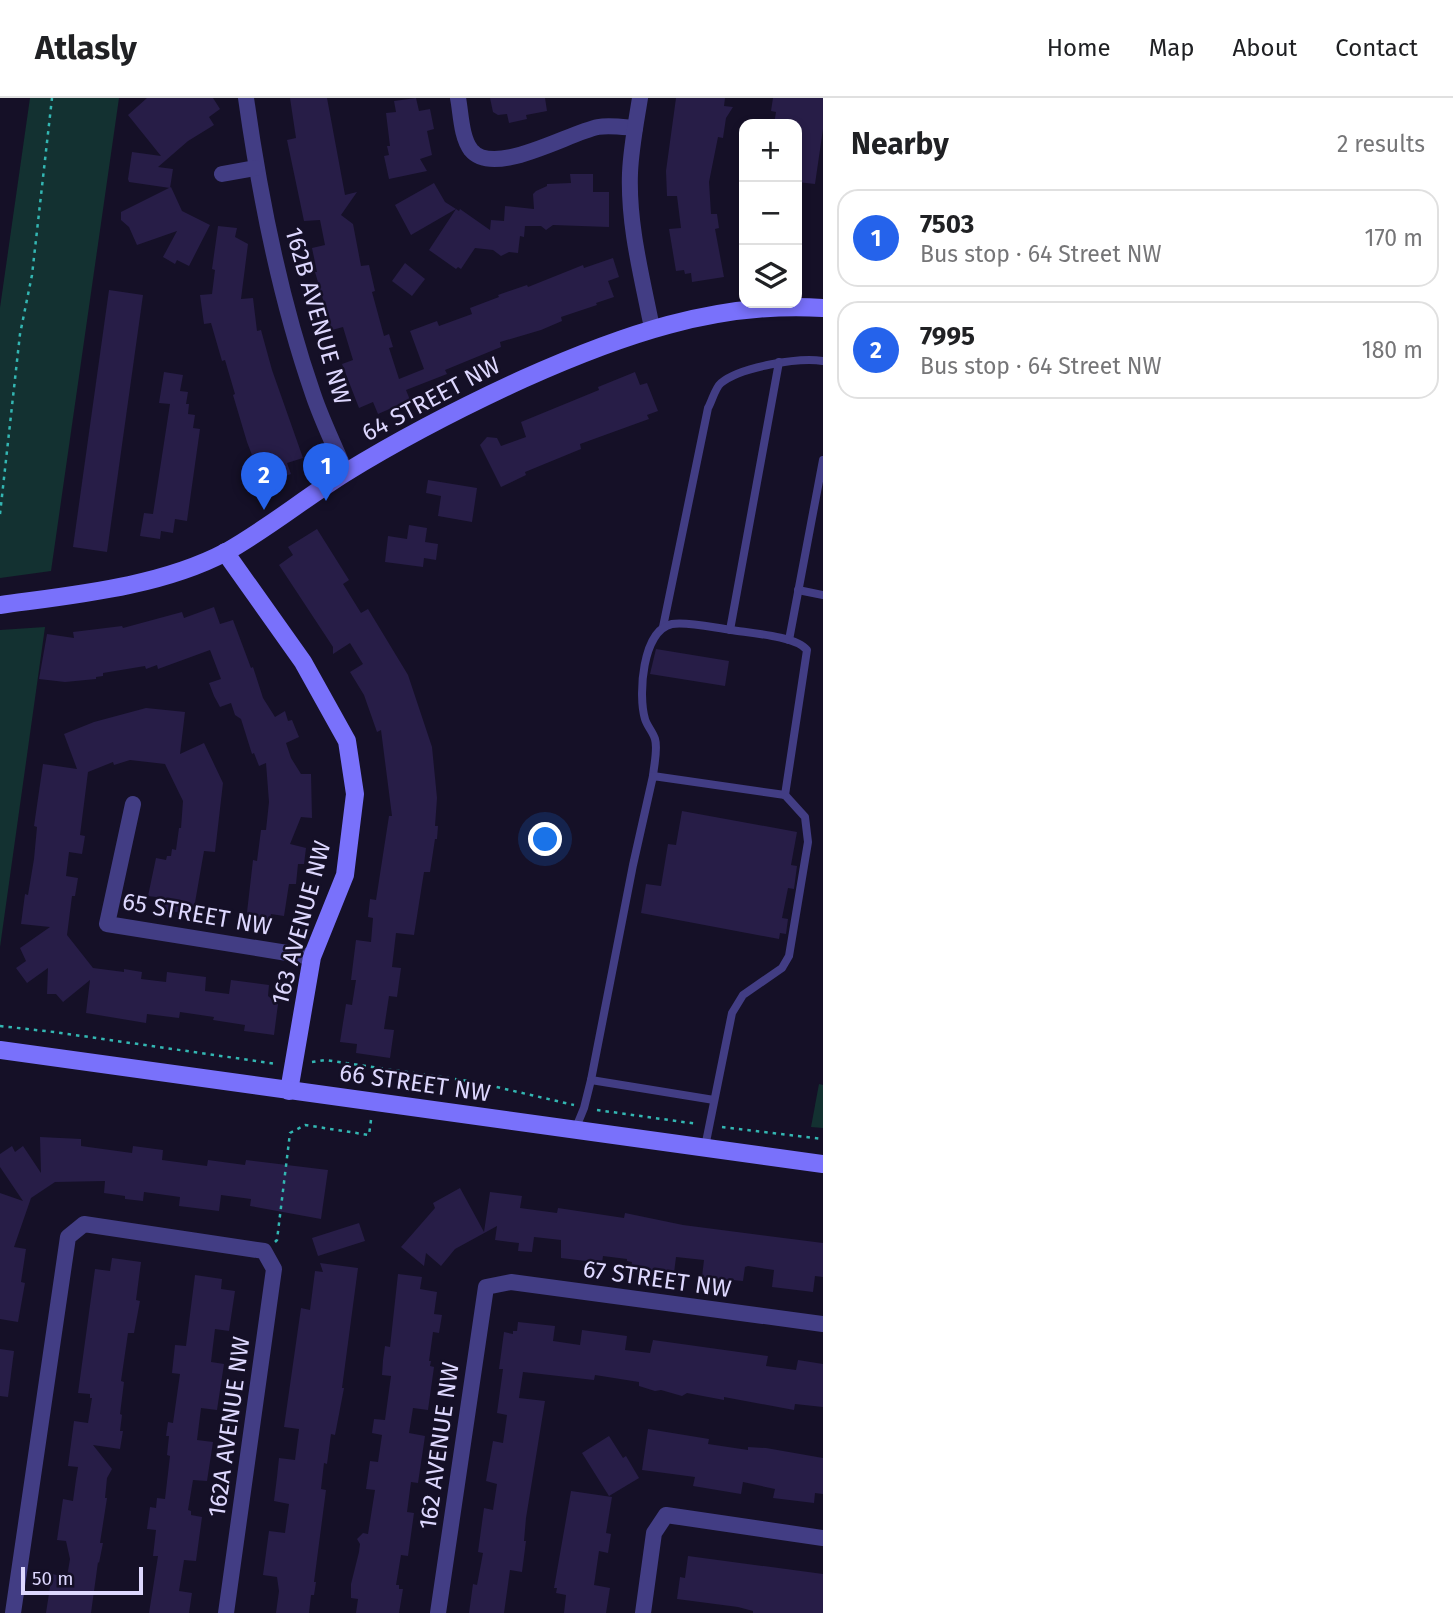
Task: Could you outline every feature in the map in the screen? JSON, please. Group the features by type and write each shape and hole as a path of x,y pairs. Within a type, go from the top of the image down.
{"street":[{"name":"162B AVENUE NW","path":"246,98 256,168 296,340 313,396 346,473"},
{"path":"458,98 466,139 472,150 482,158 496,161 601,126 635,128"},
{"path":"639,98 630,173 631,209 652,328"},
{"path":"222,174 256,168"},
{"name":"64 STREET NW","path":"0,605 124,586 175,572 225,552 346,473 421,429 475,401 601,346 652,328 710,314 754,308 823,308"},
{"name":"163 AVENUE NW","path":"225,552 303,662 347,741 355,794 345,875 312,957 289,1091"},
{"name":"65 STREET NW","path":"133,804 107,924 312,957"},
{"name":"66 STREET NW","path":"0,1050 823,1164"},
{"path":"13,1613 68,1237 84,1224 264,1251"},
{"name":"162A AVENUE NW","path":"226,1613 274,1269 264,1251"},
{"name":"67 STREET NW","path":"486,1287 511,1282 823,1324"},
{"name":"162 AVENUE NW","path":"438,1613 486,1287"},
{"path":"643,1613 654,1533 666,1515 823,1538"}],"lane":[{"path":"663,627 709,408 720,384 742,373 779,362 809,359 823,361"},
{"path":"730,630 779,362"},
{"path":"789,640 823,460"},
{"path":"798,590 823,595"},
{"path":"575,1130 591,1080 653,776 656,740 645,719 643,690 646,657 652,638 663,627 674,623 730,630 789,640 802,644 807,650 786,795"},
{"path":"653,776 786,795 805,817 808,842 789,956 782,968 743,995 732,1013 705,1148"},
{"path":"591,1080 714,1100"}],"path":[{"path":"0,514 20,334 32,275 52,98"},
{"path":"0,1026 261,1064 292,1065 325,1060 475,1082 584,1108 823,1139"},
{"path":"264,1251 278,1240 290,1133 304,1125 369,1135 373,1102"}],"green space":[{"path":"30,98 119,98 51,571 0,578 0,308"},
{"path":"45,627 0,947 0,630"},
{"path":"819,1084 823,1085 823,1128 811,1127"}],"building":[{"path":"147,98 213,98 220,109 209,117 214,125 188,141 158,167 173,169 170,188 129,182 128,179 132,152 161,156 128,115"},
{"path":"290,98 327,98 345,195 357,192 341,215 353,224 361,266 369,265 375,291 372,292 384,336 389,334 393,347 389,348 399,379 424,369 410,331 437,321 439,326 472,314 470,308 499,297 498,295 527,285 528,287 583,265 584,268 613,258 619,277 608,281 614,297 561,317 562,321 541,330 500,342 501,347 445,370 447,374 406,390 410,400 378,414 373,402 359,408 342,364 353,360 343,327 332,330 315,272 312,248 325,245 320,220 304,221 287,140 296,138"},
{"path":"416,98 419,111 430,109 434,129 427,131 432,155 420,159 427,171 389,179 384,156 389,155 387,146 390,146 386,113 396,112 394,101"},
{"path":"490,98 545,98 547,111 526,115 527,119 509,123 507,114 498,115 493,112"},
{"path":"676,98 725,98 724,106 733,107 726,118 723,138 718,137 709,182 711,214 717,214 719,228 715,229 724,277 692,282 691,273 676,271 669,229 681,228 677,196 667,196 666,171"},
{"path":"773,98 823,98 823,129 815,184 802,183 802,119 775,119 776,112 771,111"},
{"path":"570,174 593,174 593,192 609,192 609,227 553,225 546,230 541,226 525,226 524,237 520,236 518,253 509,252 501,256 493,250 475,248 461,269 456,269 429,250 456,209 460,209 490,230 491,220 504,221 505,206 534,209 533,194 536,191 547,184 571,183"},
{"path":"434,183 445,202 456,209 411,235 395,205"},
{"path":"171,187 182,211 210,225 189,266 177,260 175,264 163,257 177,231 137,245 129,227 121,220 121,212"},
{"path":"218,226 237,228 235,237 248,244 241,299 253,298 257,331 261,330 303,458 287,463 291,474 266,483 256,453 252,455 247,442 225,360 222,361 211,323 204,324 200,295 212,294 215,270 212,269"},
{"path":"405,263 425,279 412,296 392,281"},
{"path":"109,290 143,295 107,552 73,547"},
{"path":"164,372 183,375 180,391 188,392 188,414 195,415 193,428 200,429 187,521 175,519 173,533 161,531 160,539 140,536 144,513 153,514 170,404 159,403"},
{"path":"635,372 640,385 647,383 658,411 647,415 649,419 580,444 581,449 525,472 526,475 501,487 480,445 487,437 497,438 501,446 526,437 521,422"},
{"path":"428,480 477,488 472,522 438,516 441,496 426,493"},
{"path":"409,525 427,528 425,542 438,544 436,560 424,558 423,567 385,562 388,536 407,539"},
{"path":"317,529 349,580 343,584 361,613 368,609 408,675 432,747 437,798 437,839 430,872 424,872 414,935 396,933 392,967 401,968 397,997 389,996 384,1029 394,1030 390,1058 356,1053 357,1044 340,1042 346,1004 352,1005 356,980 351,980 356,940 371,942 373,918 368,917 370,899 376,900 389,816 392,816 381,730 377,732 364,695 350,672 363,664 350,643 333,654 333,647 279,565 293,555 288,547"},
{"path":"214,607 220,624 233,620 263,698 275,717 285,711 288,721 292,720 299,737 286,743 291,758 301,774 311,774 312,818 301,817 290,844 306,848 304,864 298,864 296,884 289,884 284,916 271,914 270,924 246,921 253,860 257,861 261,830 266,830 269,802 266,763 259,766 254,753 252,754 241,719 235,715 231,703 220,707 214,696 209,683 221,679 210,650 158,669 157,665 146,669 145,666 103,673 103,676 96,679 65,682 39,679 47,634 74,638 73,632 123,628 182,612 184,618"},
{"path":"656,649 729,661 725,686 650,674"},
{"path":"146,708 185,712 180,754 204,743 223,783 215,852 204,851 193,914 162,910 164,898 148,896 156,858 166,860 167,856 171,856 172,849 176,850 183,801 165,764 130,760 114,765 113,762 88,772 80,835 85,836 82,854 69,852 66,876 78,878 75,896 72,896 67,935 93,968 142,972 141,979 166,982 167,972 206,977 205,991 229,994 231,980 269,985 268,996 278,1004 274,1035 244,1031 245,1025 180,1012 179,1018 147,1014 146,1023 86,1013 90,980 63,1002 56,994 47,994 48,968 27,983 16,968 26,961 20,948 50,927 21,924 34,859 37,827 34,826 43,764 77,769 64,734 94,722"},
{"path":"682,811 797,832 791,865 797,866 794,889 788,888 782,918 788,919 786,934 780,933 779,939 641,913 646,884 661,886 668,844 676,845"},
{"path":"40,1137 81,1139 81,1146 132,1153 133,1146 163,1150 162,1160 207,1166 208,1160 245,1165 246,1160 328,1170 321,1219 250,1206 251,1199 221,1195 219,1211 179,1206 180,1197 144,1192 143,1201 125,1199 125,1196 104,1193 105,1181 55,1182 31,1198 14,1247 26,1249 21,1282 25,1283 18,1322 0,1319 0,1193 23,1201 0,1167 0,1154 12,1146 15,1152 23,1146 41,1173"},
{"path":"460,1188 484,1232 490,1192 522,1196 520,1208 557,1213 558,1208 624,1218 625,1213 683,1225 823,1243 823,1277 815,1276 813,1292 772,1287 774,1270 748,1266 745,1267 743,1281 702,1277 704,1260 676,1257 674,1273 631,1268 632,1262 627,1259 603,1256 602,1263 561,1258 561,1240 534,1237 532,1252 518,1251 519,1243 495,1240 497,1226 455,1249 441,1266 426,1253 424,1266 401,1247 435,1208 433,1203"},
{"path":"359,1223 365,1241 318,1256 312,1238"},
{"path":"112,1258 141,1262 136,1300 140,1301 134,1333 128,1333 121,1381 124,1382 120,1449 93,1445 112,1469 107,1478 107,1498 100,1543 103,1543 91,1613 46,1613 52,1574 67,1577 70,1559 66,1541 57,1540 63,1499 73,1501 78,1467 68,1466 74,1421 88,1423 92,1398 90,1394 78,1393 95,1269 110,1271"},
{"path":"320,1263 358,1268 344,1388 335,1435 331,1434 327,1464 324,1463 321,1489 326,1490 316,1582 309,1613 276,1613 279,1591 277,1577 263,1575 269,1531 285,1533 289,1504 274,1501 279,1458 295,1460 299,1429 284,1427 301,1308 310,1310 315,1271 323,1272"},
{"path":"398,1274 422,1277 420,1289 437,1292 434,1314 442,1315 439,1333 433,1332 429,1361 430,1366 434,1367 428,1410 413,1408 409,1433 425,1436 418,1483 411,1482 407,1512 414,1513 408,1556 401,1555 396,1585 403,1589 399,1613 356,1613 358,1599 351,1598 351,1584 359,1552 360,1544 357,1539 363,1533 368,1534 375,1490 366,1489 370,1461 378,1462 382,1435 372,1433 374,1419 385,1420 391,1376 382,1375 383,1360 385,1346 390,1347"},
{"path":"195,1275 222,1279 221,1289 235,1291 229,1331 215,1329 211,1362 224,1364 217,1410 201,1408 197,1440 213,1442 207,1481 193,1480 188,1510 191,1515 202,1517 196,1561 184,1560 179,1591 192,1593 189,1613 149,1613 158,1556 153,1556 156,1530 147,1529 150,1507 156,1508 157,1498 165,1499 170,1456 167,1455 169,1436 166,1436 168,1422 173,1423 180,1374 172,1373 175,1345 186,1346"},
{"path":"518,1322 555,1326 553,1341 580,1345 582,1330 627,1336 625,1350 650,1353 653,1340 768,1356 766,1366 796,1370 798,1360 823,1364 823,1407 795,1404 794,1410 724,1397 724,1400 687,1393 682,1396 639,1386 639,1382 595,1375 594,1380 523,1372 519,1398 545,1401 526,1518 522,1572 510,1570 504,1613 469,1613 473,1584 477,1585 483,1553 478,1552 484,1508 493,1510 497,1484 486,1481 493,1441 503,1443 507,1415 497,1413 503,1369 499,1369 504,1332 513,1334 513,1331 517,1331"},
{"path":"0,1349 14,1351 8,1397 0,1396"},
{"path":"648,1429 709,1439 708,1444 748,1450 748,1447 766,1448 823,1458 823,1494 815,1493 814,1503 773,1498 775,1489 743,1482 741,1494 693,1486 695,1477 642,1470"},
{"path":"609,1436 623,1458 626,1456 639,1478 609,1496 582,1453"},
{"path":"571,1491 612,1497 606,1533 611,1534 608,1553 599,1551 594,1585 610,1588 606,1613 564,1613 566,1595 556,1593 557,1588 554,1588"},
{"path":"688,1556 823,1574 823,1613 753,1613 738,1607 677,1599 680,1577 685,1578"}],"place":[{"name":"7503","path":"326,501"},
{"name":"7995","path":"264,510"}]}
